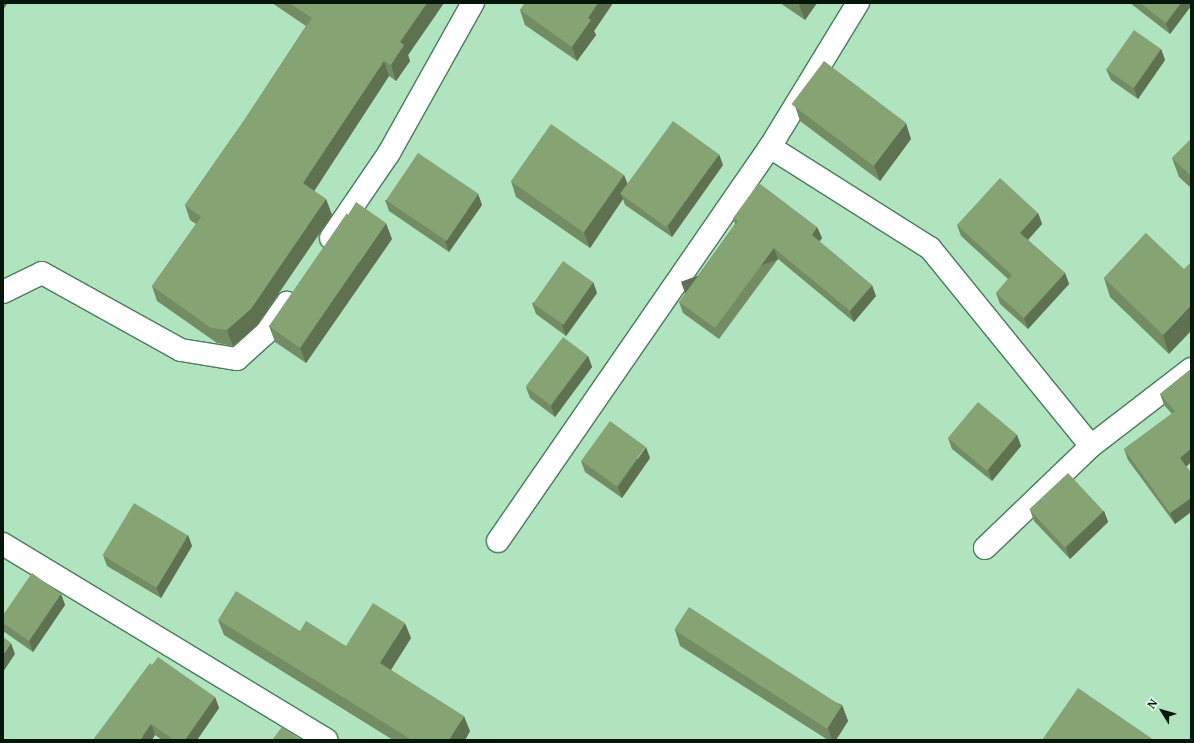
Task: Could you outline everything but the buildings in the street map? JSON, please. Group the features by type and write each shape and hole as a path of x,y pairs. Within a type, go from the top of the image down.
{"street":[{"path":"319,256 388,153 473,3"},
{"path":"498,541 770,147 858,3"},
{"path":"770,147 930,248 1091,446"},
{"path":"3,292 42,273 181,350 237,360 266,333 297,288"},
{"path":"985,548 1091,446 1191,369"},
{"path":"3,544 326,740"}]}
